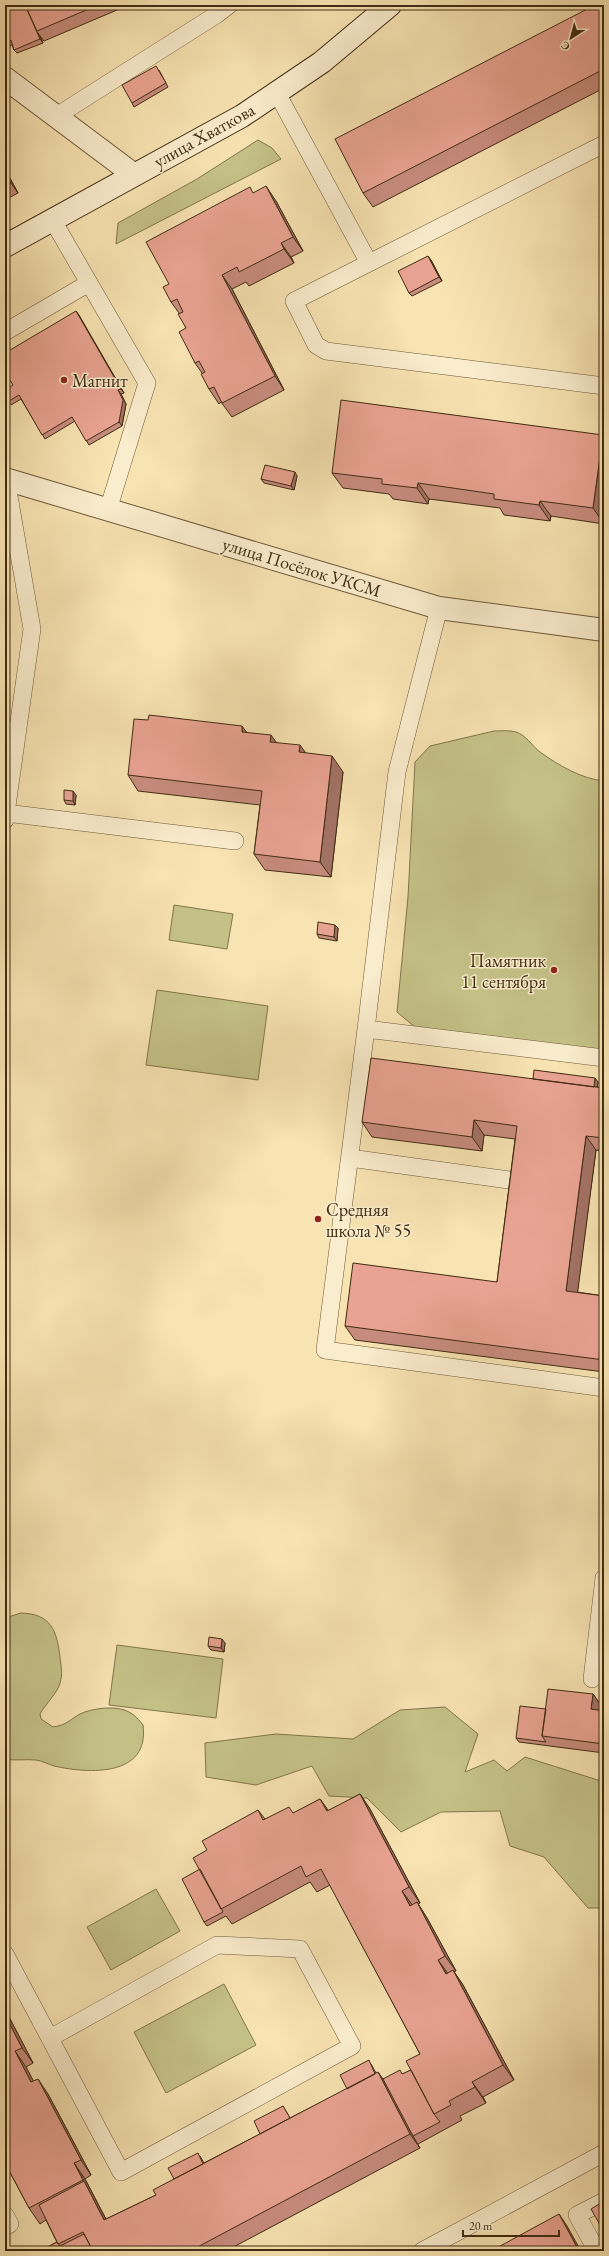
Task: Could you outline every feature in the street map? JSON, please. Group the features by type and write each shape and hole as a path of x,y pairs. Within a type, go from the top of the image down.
{"street":[{"name":"улица Хваткова","path":"5,246 133,174 242,116 322,62 390,5"},
{"path":"5,78 133,174"},
{"name":"улица Посёлок УКСМ","path":"5,480 439,608 604,630"}],"lane":[{"path":"55,117 216,15 229,5"},
{"path":"277,93 369,263"},
{"path":"604,144 294,301 316,344 326,351 604,386"},
{"path":"52,219 147,383 108,510"},
{"path":"5,332 89,283"},
{"path":"5,480 32,629 6,816 235,841"},
{"path":"439,608 397,772 325,1350 604,1388"},
{"path":"366,1029 604,1058"},
{"path":"350,1158 510,1180"},
{"path":"592,1679 604,1578"},
{"path":"5,1954 121,2172 352,2046 300,1949 217,1945 50,2038"},
{"path":"422,2251 604,2152"},
{"path":"597,2251 577,2215 604,2200"},
{"path":"5,2215 10,2224 5,2227"}],"shaded area":[{"path":"258,140 272,148 281,159 116,244 118,223 197,179"},
{"path":"494,731 511,731 520,733 540,752 554,762 579,774 604,781 604,1054 416,1028 397,1012 408,897 415,762 430,746"},
{"path":"174,905 233,914 227,949 169,940"},
{"path":"157,990 268,1006 258,1080 146,1065"},
{"path":"21,1613 31,1614 46,1620 51,1625 59,1648 62,1670 61,1680 59,1687 40,1714 41,1719 53,1727 65,1724 80,1714 91,1710 112,1708 129,1712 143,1725 143,1742 137,1754 127,1763 114,1768 84,1770 68,1769 36,1760 5,1759 5,1618"},
{"path":"117,1645 223,1659 216,1718 109,1705"},
{"path":"445,1707 478,1734 465,1772 494,1760 507,1771 525,1757 604,1782 604,1908 588,1908 544,1857 510,1846 500,1811 441,1812 401,1832 367,1798 329,1796 312,1766 256,1785 206,1777 205,1743 276,1734 353,1739 400,1710"},
{"path":"156,1889 180,1931 111,1970 87,1927"},
{"path":"224,1984 256,2045 166,2093 134,2032"}],"building":[{"path":"5,5 25,5 40,39 14,50 11,40 5,43"},
{"path":"25,5 98,5 37,31"},
{"path":"595,5 604,5 604,69 363,193 335,139"},
{"path":"156,66 166,83 132,103 122,85"},
{"path":"5,172 11,183 5,186"},
{"path":"266,186 293,237 281,243 284,249 239,272 237,267 222,275 275,376 222,403 214,387 209,389 201,374 205,372 199,361 195,363 179,332 186,328 178,314 183,312 177,299 171,302 163,287 169,284 146,242 250,187 253,193"},
{"path":"604,214 604,225 599,216"},
{"path":"428,256 439,277 409,293 398,271"},
{"name":"Магнит","path":"76,311 121,389 118,390 123,400 119,422 86,441 72,417 42,435 19,395 9,401 5,395 5,390 13,385 5,372 5,353"},
{"path":"341,400 603,435 593,508 540,501 539,505 494,499 494,494 418,483 417,488 382,484 382,479 332,473"},
{"path":"265,465 295,472 291,486 261,479"},
{"path":"149,715 242,726 242,732 271,735 270,742 300,745 299,752 332,756 320,862 254,854 262,791 128,775 134,719 148,720"},
{"path":"64,790 73,791 73,801 64,800"},
{"path":"318,922 335,925 334,937 317,934"},
{"path":"371,1058 604,1088 604,1138 586,1136 566,1291 604,1296 604,1360 345,1326 353,1263 497,1282 517,1126 474,1120 472,1137 362,1122"},
{"path":"534,1070 595,1078 594,1087 533,1079"},
{"path":"209,1637 222,1639 221,1648 208,1646"},
{"path":"548,1689 593,1694 591,1709 604,1711 604,1744 542,1736"},
{"path":"520,1706 546,1709 542,1736 546,1742 516,1738"},
{"path":"360,1794 409,1887 402,1891 410,1906 417,1902 445,1956 438,1960 446,1974 453,1970 503,2065 472,2082 475,2087 449,2101 451,2105 434,2114 406,2061 420,2054 321,1869 306,1877 301,1866 221,1909 193,1858 207,1850 202,1841 258,1810 263,1820 289,1807 293,1813 320,1799 327,1811"},
{"path":"200,1869 223,1912 204,1922 182,1879"},
{"path":"5,2015 22,2048 15,2051 31,2082 38,2079 81,2160 74,2163 83,2180 29,2208 5,2163"},
{"path":"369,2060 375,2074 347,2089 340,2075"},
{"path":"400,2070 402,2074 411,2070 434,2114 440,2122 413,2136 383,2079"},
{"path":"378,2072 410,2134 190,2251 93,2251 83,2232 58,2244 39,2205 84,2181 104,2220 156,2195 153,2190"},
{"path":"283,2106 290,2118 260,2134 254,2121"},
{"path":"198,2153 203,2164 174,2179 168,2168"},
{"path":"604,2201 604,2232 591,2209"},
{"path":"559,2214 579,2251 491,2251"},
{"path":"84,2234 93,2251 40,2251 57,2242 60,2246"}],"place":[{"name":"Магнит","path":"64,380"},
{"name":"Памятник 11 сентября","path":"554,970"},
{"name":"Средняя школа № 55","path":"318,1219"}]}
